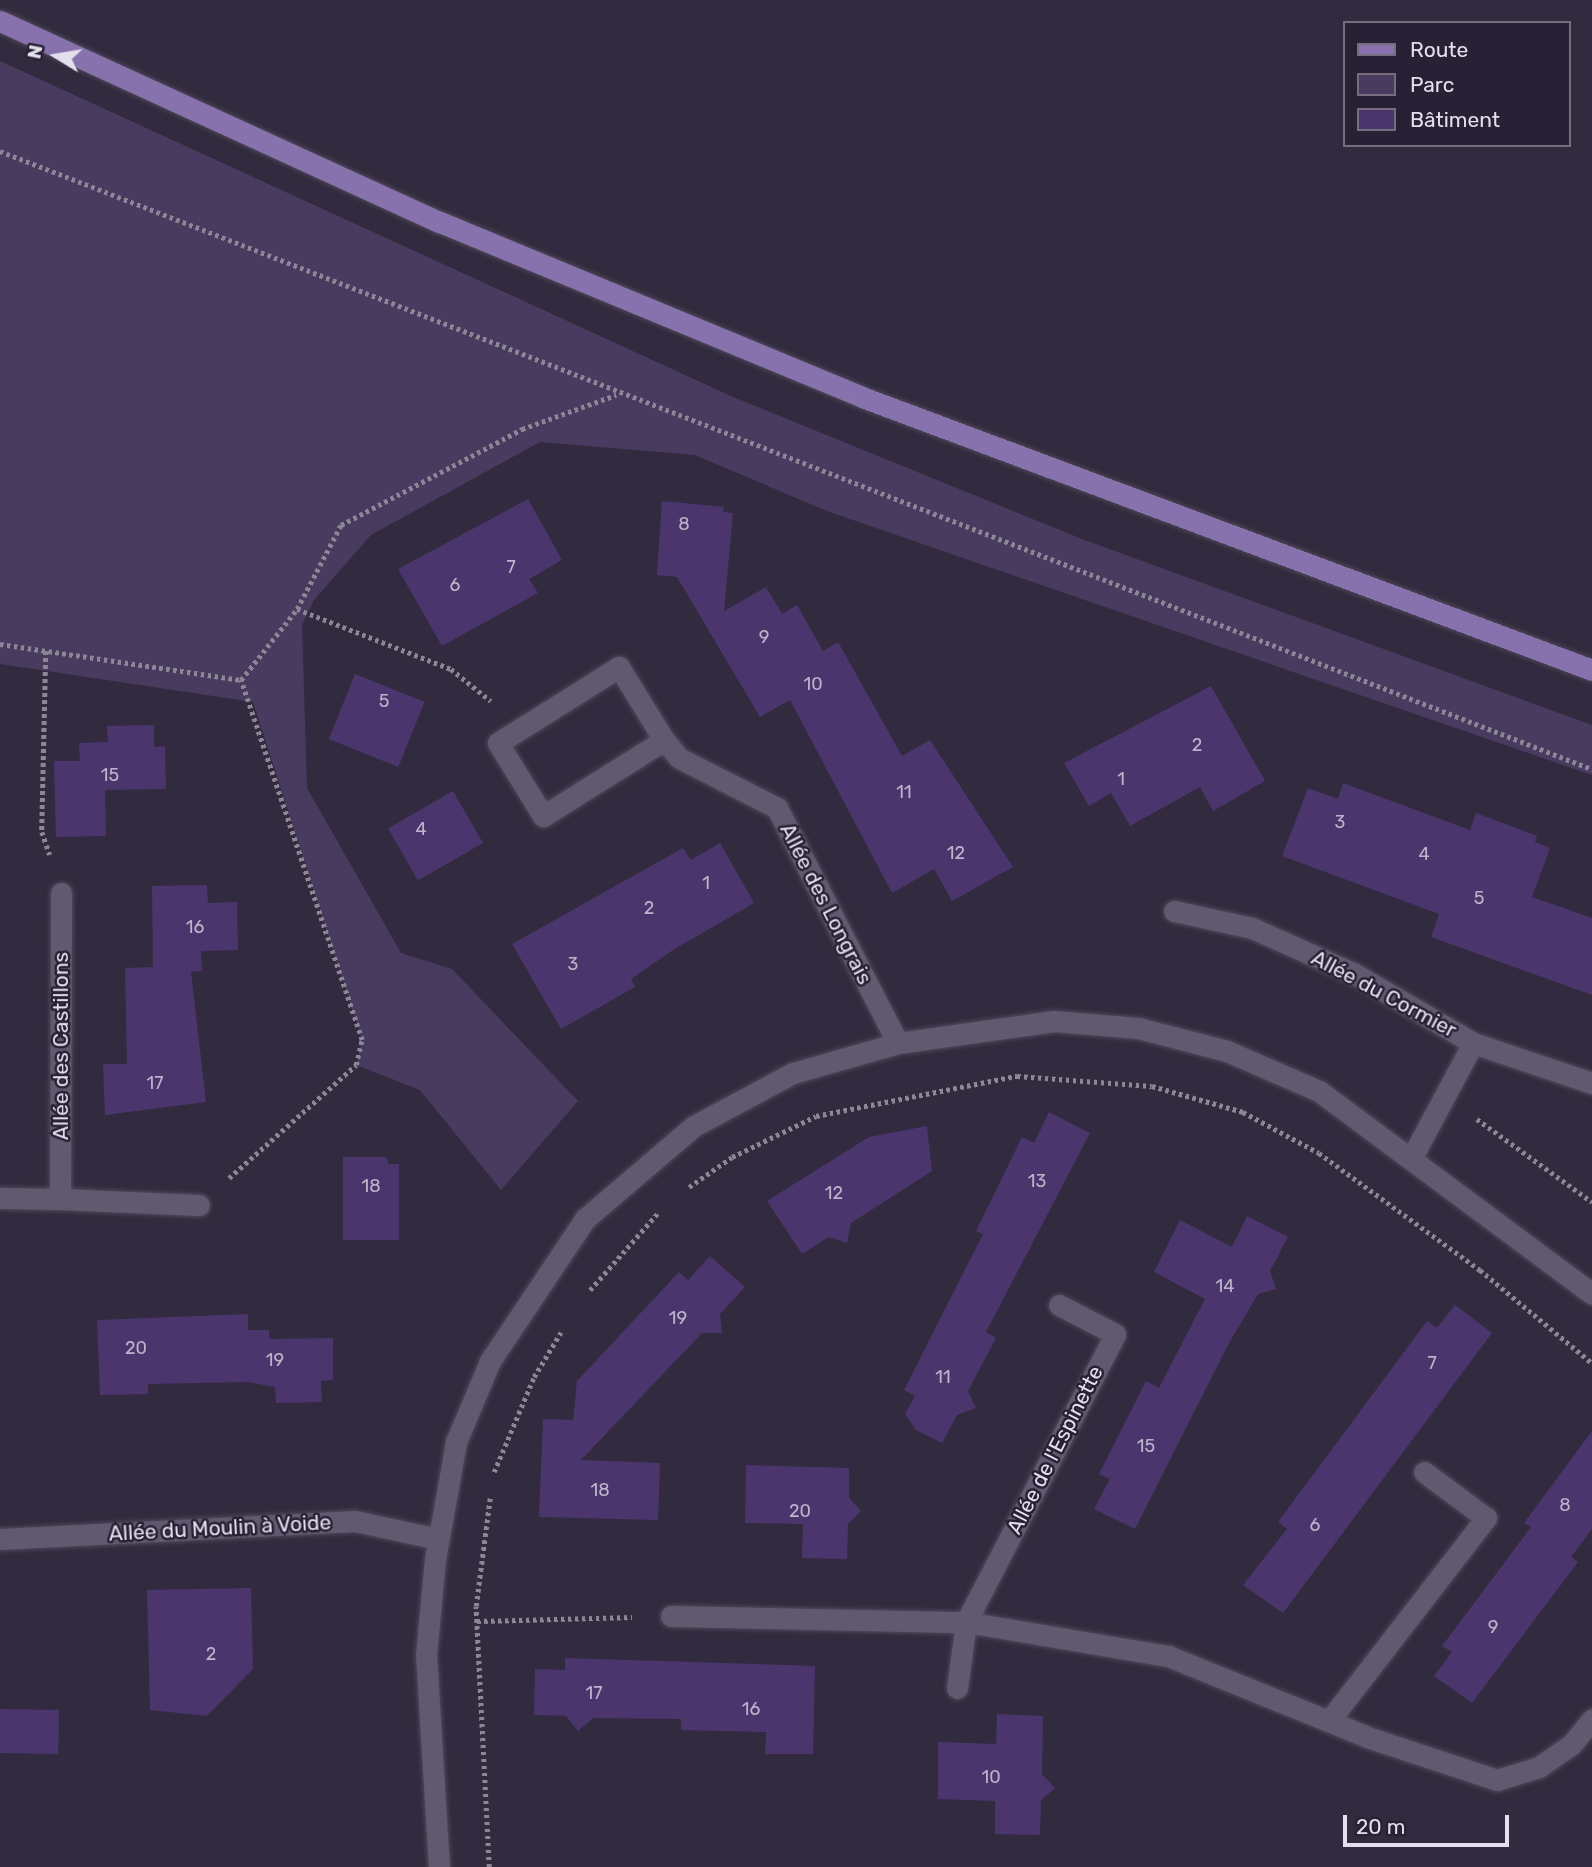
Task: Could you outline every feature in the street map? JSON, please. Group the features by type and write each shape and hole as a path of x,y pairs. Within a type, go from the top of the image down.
{"main road":[{"path":"0,21 440,222 862,397 1592,670"}],"street":[{"name":"Allée des Longrais","path":"664,740 543,816 498,743 619,667 678,758 777,808 898,1043"},
{"name":"Allée des Castillons","path":"60,1199 61,893"},
{"name":"Allée du Cormier","path":"1174,911 1252,928 1355,974 1473,1043 1592,1083"},
{"path":"439,1867 426,1655 438,1539 456,1442 490,1361 585,1219 694,1126 793,1073 898,1043 1054,1021 1138,1028 1227,1051 1319,1091 1412,1157 1592,1294"},
{"name":"Allée du Cormier","path":"1412,1157 1473,1043"},
{"path":"0,1198 199,1205"},
{"name":"Allée de l'Espinette","path":"957,1688 966,1622 1115,1334 1059,1305"},
{"path":"1329,1721 1486,1518 1424,1472"},
{"name":"Allée du Moulin à Voide","path":"0,1539 355,1521 438,1539"},
{"path":"671,1616 966,1622 1168,1656 1329,1721 1497,1780 1539,1767 1572,1744 1592,1719"}],"path":[{"path":"0,151 617,395 1592,769"},
{"path":"242,680 298,610 341,525 522,429 617,395"},
{"path":"298,610 451,669 523,727"},
{"path":"0,644 242,680"},
{"path":"42,832 46,651"},
{"path":"228,1178 356,1065 362,1040 242,680"},
{"path":"681,1193 732,1157 816,1116 1017,1076 1152,1087 1243,1112 1319,1153 1480,1270 1592,1363"},
{"path":"1445,1096 1592,1202"},
{"path":"584,1297 662,1210"},
{"path":"493,1476 534,1377 569,1320"},
{"path":"489,1867 477,1621 491,1488"},
{"path":"477,1621 671,1616"}],"green space":[{"path":"0,61 733,397 1082,539 1592,725 1592,775 827,511 695,455 540,442 371,535 314,600 302,625 307,788 401,953 452,969 578,1101 501,1190 420,1090 356,1065 362,1040 253,702 0,664"}],"building":[{"path":"528,499 562,560 529,579 538,593 442,646 398,569"},
{"path":"662,501 724,507 723,512 733,513 724,611 766,587 782,614 797,605 823,651 838,642 902,756 930,740 1013,867 952,901 934,869 892,893 790,700 760,717 677,577 657,575"},
{"path":"355,674 425,702 398,767 329,739"},
{"path":"1211,686 1265,781 1213,811 1200,787 1130,826 1111,793 1089,806 1064,763"},
{"path":"154,725 154,747 165,746 166,789 105,790 106,836 56,837 54,761 80,761 79,743 108,742 107,726"},
{"path":"1343,783 1470,830 1476,813 1537,836 1535,842 1550,848 1532,897 1592,918 1592,995 1431,937 1439,914 1282,856 1308,788 1338,799"},
{"path":"453,791 483,843 418,880 388,828"},
{"path":"720,843 754,903 673,950 631,979 635,987 561,1029 512,944 683,848 691,860"},
{"path":"207,885 208,903 237,902 238,950 201,951 202,971 191,972 206,1102 105,1115 103,1064 127,1064 125,968 153,967 152,886"},
{"path":"1049,1112 1090,1133 986,1332 996,1338 968,1391 976,1408 957,1415 942,1443 916,1430 905,1414 915,1396 904,1390 983,1234 976,1231 1022,1137 1034,1143"},
{"path":"927,1126 932,1171 851,1223 847,1243 829,1237 802,1254 767,1201 869,1137"},
{"path":"343,1157 387,1157 388,1164 399,1164 399,1240 343,1240"},
{"path":"1247,1216 1288,1237 1270,1271 1276,1289 1258,1294 1229,1343 1135,1529 1094,1509 1110,1479 1099,1474 1146,1381 1159,1388 1205,1299 1154,1272 1180,1220 1232,1247"},
{"path":"710,1256 745,1287 720,1314 722,1333 702,1333 581,1460 660,1463 658,1520 539,1517 543,1419 573,1420 577,1381 679,1272 688,1280"},
{"path":"1455,1305 1492,1333 1283,1613 1243,1585 1287,1529 1278,1522 1427,1321 1437,1328"},
{"path":"248,1314 248,1330 269,1330 269,1339 333,1338 333,1380 321,1381 322,1402 276,1403 275,1387 247,1382 148,1384 148,1394 100,1395 97,1320"},
{"path":"1592,1431 1592,1529 1571,1557 1578,1562 1472,1703 1434,1676 1452,1652 1442,1646 1531,1527 1524,1523"},
{"path":"746,1465 849,1468 849,1498 861,1511 848,1524 847,1559 802,1558 803,1524 745,1523"},
{"path":"251,1588 253,1669 207,1716 150,1710 147,1590"},
{"path":"565,1658 815,1666 813,1754 765,1754 766,1732 681,1730 681,1719 593,1718 578,1731 566,1716 534,1715 535,1669 565,1670"},
{"path":"0,1709 59,1710 58,1754 0,1753"},
{"path":"997,1714 1043,1716 1042,1774 1055,1788 1041,1800 1040,1835 995,1834 995,1801 938,1799 938,1742 996,1744"}]}
